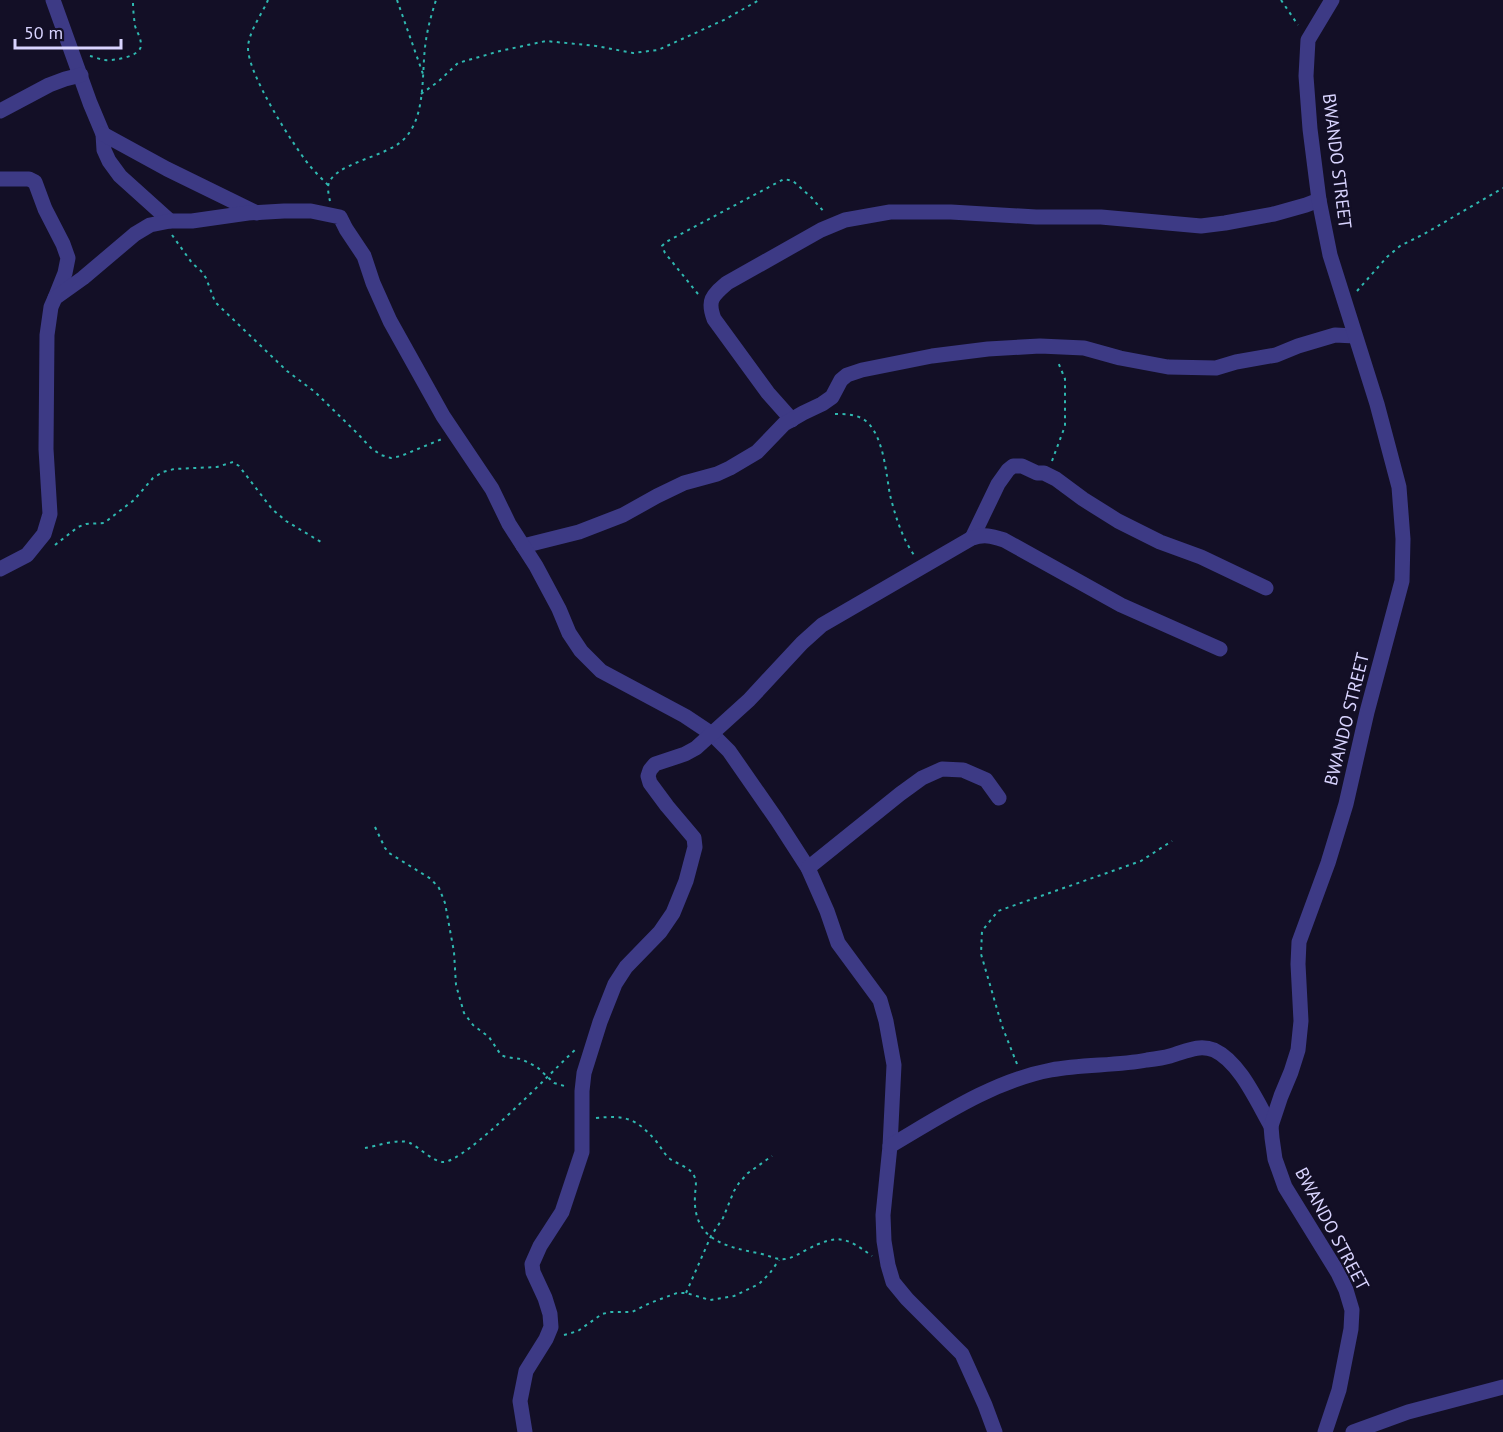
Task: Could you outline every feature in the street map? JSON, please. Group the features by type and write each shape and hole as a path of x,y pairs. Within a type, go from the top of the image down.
{"street":[{"path":"53,0 103,134 104,150 109,161 114,170 167,221"},
{"name":"BWANDO STREET","path":"1325,1432 1339,1390 1351,1329 1352,1310 1338,1273 1285,1187 1275,1159 1271,1126 1298,1050 1301,1021 1299,942 1328,863 1346,804 1367,712 1402,581 1403,539 1399,487 1377,404 1330,255 1319,200 1306,76 1308,40 1332,0"},
{"path":"0,111 49,85 81,75"},
{"path":"103,134 167,170 257,213"},
{"path":"0,179 29,179 35,182 68,258 65,273 51,307 47,336 46,449 50,514 44,534 27,555 0,569"},
{"path":"792,420 768,393 714,319 710,308 712,299 716,292 727,283 845,220 890,212 951,212 1036,217 1101,217 1201,226 1274,214 1319,200"},
{"path":"55,298 83,278 135,234 150,225 167,221 257,213 311,211 340,217 345,229 364,256 390,321 443,416 492,489 580,651 601,671 685,716 712,734 729,751 808,868 827,911 838,944 880,1000 894,1065 890,1146 883,1215 888,1265 893,1282 907,1299 962,1354 986,1405 995,1432"},
{"path":"523,546 579,532 623,515 684,483 730,468 757,452 784,424 832,397 841,380 855,372 988,349 1050,347 1084,348 1120,358 1168,367 1216,368 1276,355 1335,335 1356,336"},
{"path":"972,537 998,484 1013,466 1022,466 1056,479 1118,521 1160,542 1200,557 1266,588"},
{"path":"525,1432 520,1401 526,1371 551,1326 550,1314 532,1264 540,1246 562,1212 582,1152 584,1072 615,984 626,967 660,932 673,913 686,881 695,847 693,838 650,783 648,776 655,764 696,748 749,700 822,625 972,537 982,535 1004,540 1121,605 1220,649"},
{"path":"808,868 900,794 922,778 942,769 963,770 986,780 999,798"},
{"path":"890,1146 1005,1083 1051,1070 1145,1061 1203,1047 1228,1059 1243,1077 1271,1126"},
{"path":"1353,1432 1408,1412 1503,1387"}],"path":[{"path":"70,45 89,56 104,60 120,59 138,52 141,42 133,11 135,0"},
{"path":"268,0 252,32 248,47 252,66 264,94 283,125 310,166 328,186"},
{"path":"397,0 423,75"},
{"path":"334,216 328,186 335,174 347,166 393,149 406,137 418,115 425,40 436,0"},
{"path":"421,94 458,63 546,41 596,46 633,53 658,50 726,19 759,0"},
{"path":"1281,0 1308,40"},
{"path":"710,308 664,253 662,246 666,242 784,179 793,181 811,196 834,225"},
{"path":"1346,305 1387,257 1400,246 1503,188"},
{"path":"167,221 179,246 206,278 215,302 287,371 315,392 371,448 391,458 455,434"},
{"path":"1044,473 1053,459 1065,426 1065,379 1050,347"},
{"path":"834,414 860,416 869,424 878,438 899,524 909,548 922,568"},
{"path":"53,547 86,524 104,523 110,519 134,500 153,478 163,472 174,469 217,467 233,462 272,509 286,521 321,542"},
{"path":"375,827 389,853 431,879 439,888 445,903 454,952 456,985 464,1013 473,1025 489,1037 501,1055 521,1059 537,1067 554,1083 582,1091"},
{"path":"1023,1078 1002,1026 981,954 982,931 998,911 1141,861 1172,841"},
{"path":"365,1148 407,1141 442,1162 452,1160 509,1114 578,1047"},
{"path":"583,1119 616,1116 639,1124 657,1142 668,1158 690,1170 696,1180 694,1198 699,1224 720,1243 734,1249 786,1259 813,1246 833,1240 847,1239 888,1265"},
{"path":"686,1293 711,1236 723,1218 739,1183 748,1173 772,1156"},
{"path":"544,1342 578,1330 602,1314 632,1312 677,1293 686,1293 710,1300 734,1296 759,1284 779,1259"}]}
